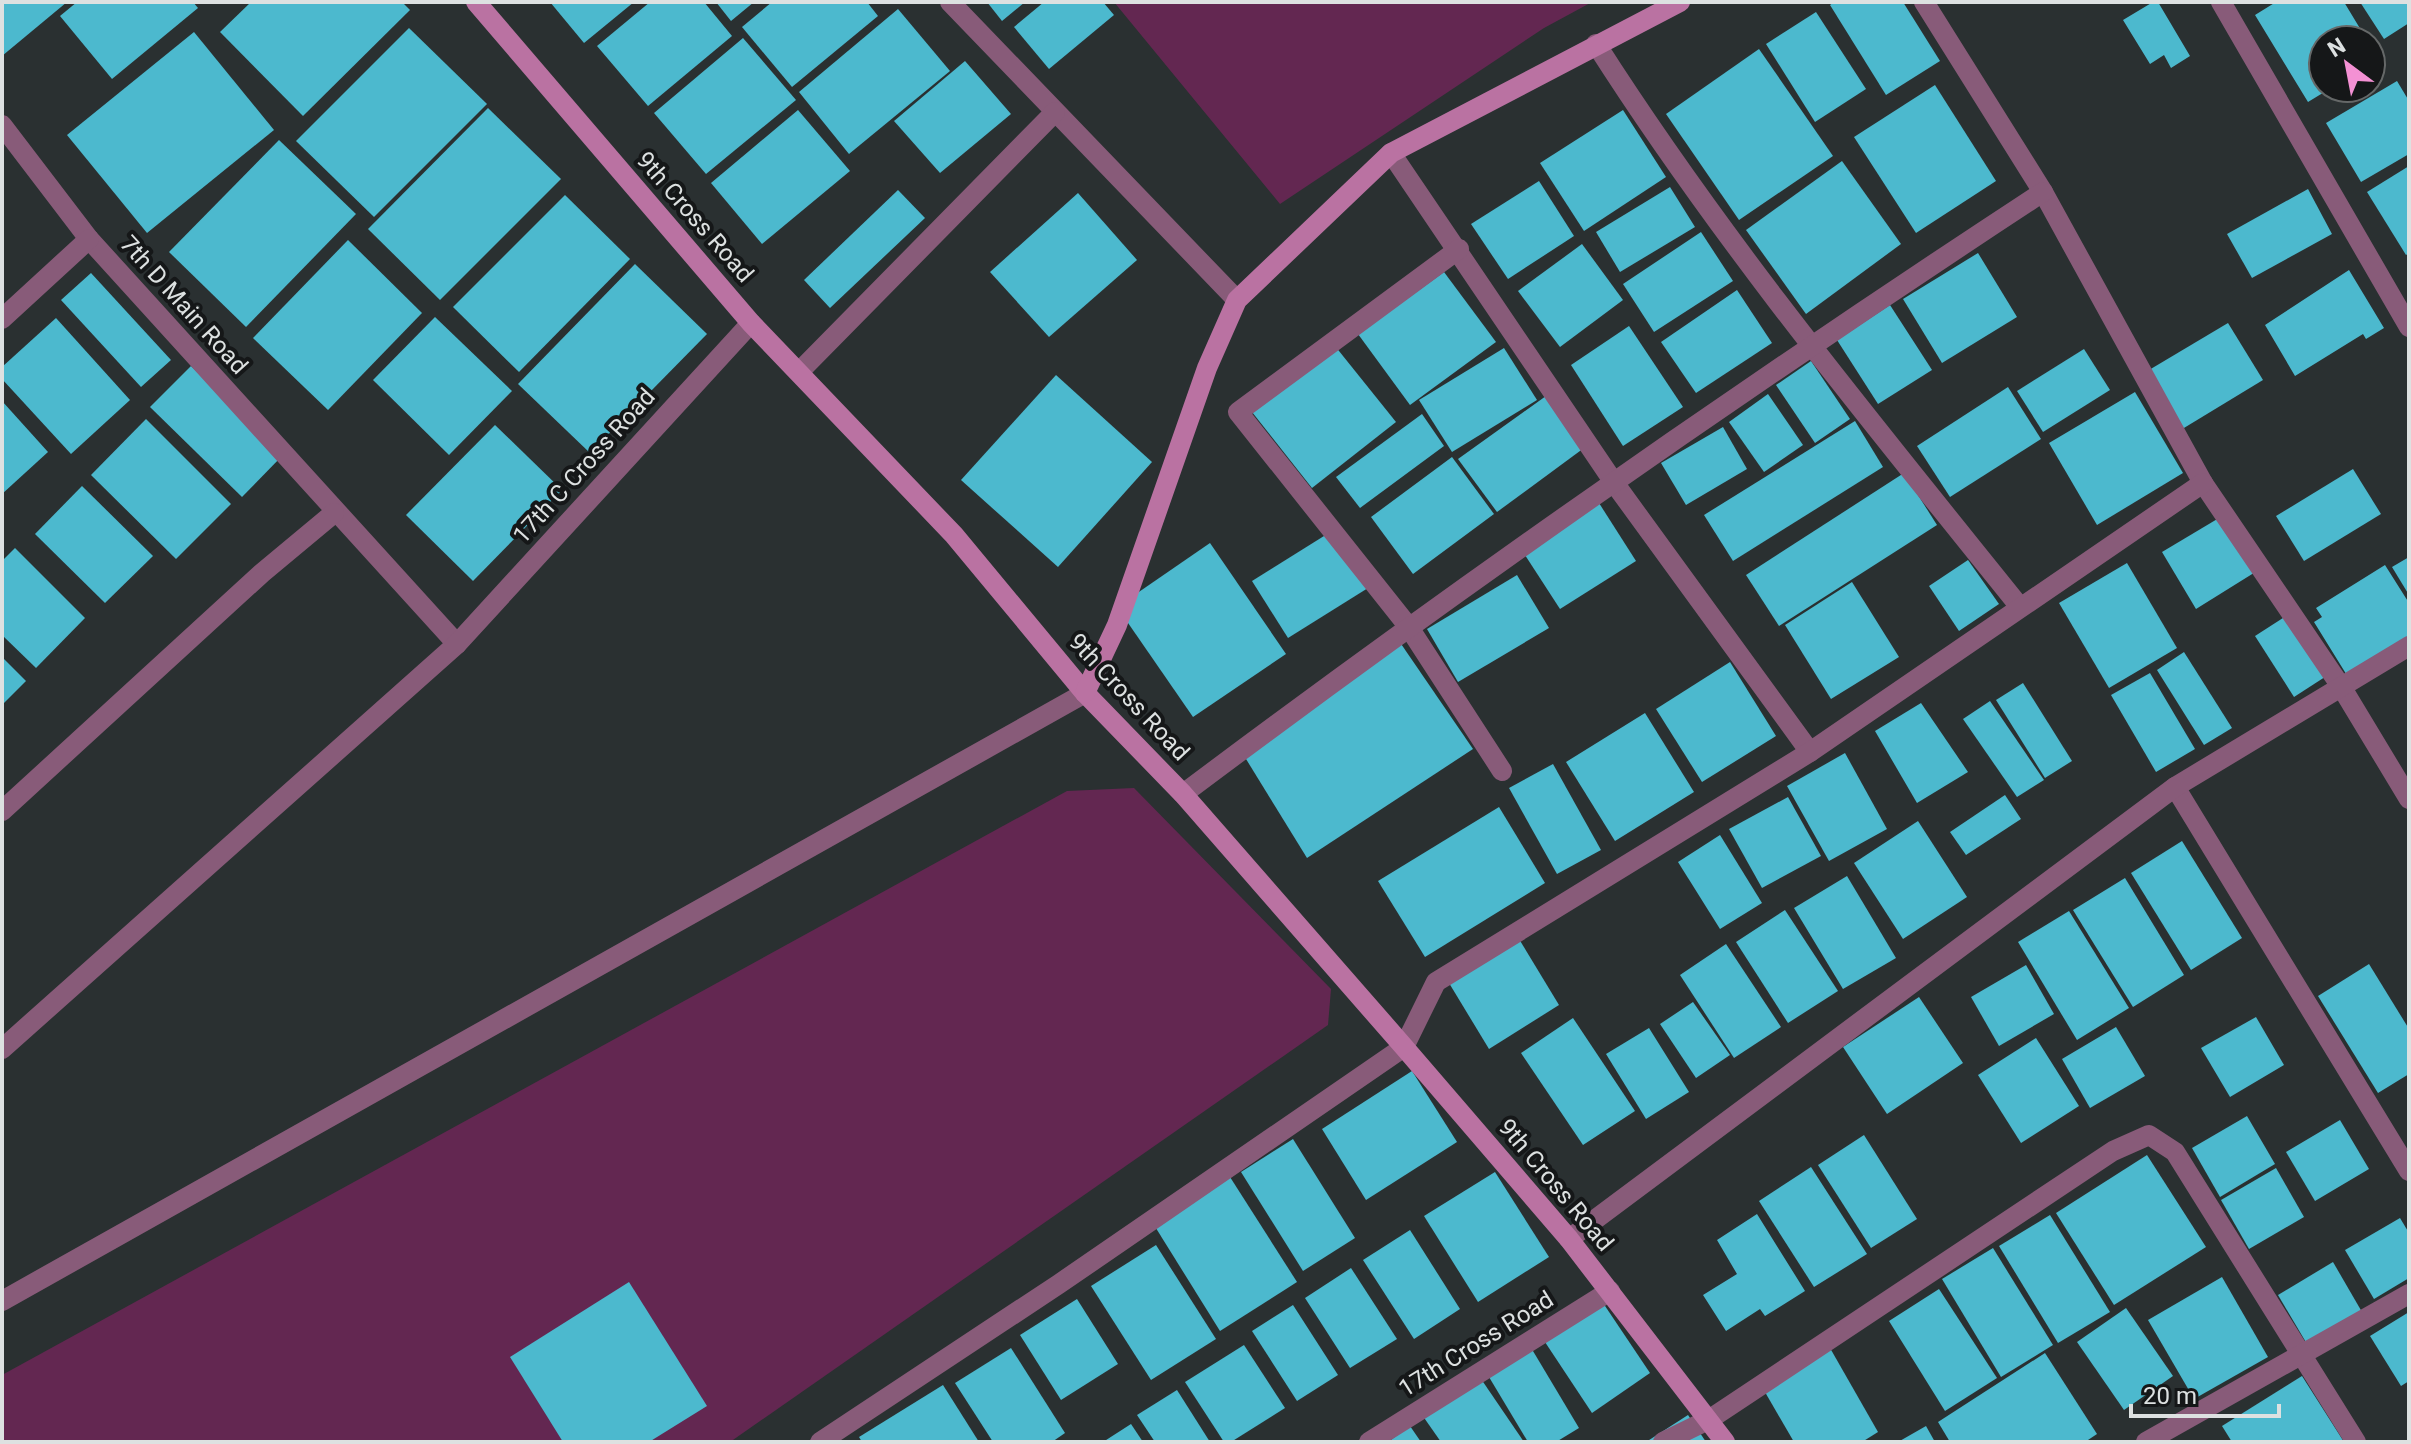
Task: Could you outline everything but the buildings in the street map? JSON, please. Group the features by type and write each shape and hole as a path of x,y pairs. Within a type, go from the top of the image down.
{"street":[{"name":"9th Cross Road","path":"476,2 751,323 954,535 1085,693 1183,794 1404,1047 1569,1239 1725,1442"},
{"path":"950,2 1237,300"},
{"path":"2,1301 1085,693 1117,625 1207,368 1237,300 1391,153 1680,2"},
{"path":"1924,2 2043,192 2203,483 2342,688 2409,799"},
{"path":"2221,2 2409,327"},
{"path":"1596,44 1648,126 1810,345 2020,607"},
{"path":"800,371 1055,112"},
{"name":"7th D Main Road","path":"2,125 89,239 334,513 457,644"},
{"path":"1391,153 1459,249 1615,484 1810,752"},
{"path":"1183,794 1408,626 1810,345 2043,192"},
{"path":"2,319 89,239"},
{"path":"1459,249 1238,412 1408,626 1502,771"},
{"name":"17th C Cross Road","path":"2,1049 457,644 751,323"},
{"path":"820,1442 1059,1284 1404,1047 1436,982 1810,752 2203,483"},
{"path":"2,811 262,573 334,513"},
{"path":"1569,1239 2175,787 2409,646"},
{"path":"2175,787 2409,1171"},
{"path":"1663,1442 1710,1419 2113,1151 2149,1135 2175,1152 2356,1442"},
{"name":"17th Cross Road","path":"1369,1442 1610,1291"},
{"path":"2146,1442 2409,1294"}],"shaded area":[{"path":"1114,2 1592,2 1544,28 1280,204"},
{"path":"1134,788 1331,989 1328,1025 730,1442 2,1442 2,1375 1067,791"}]}
